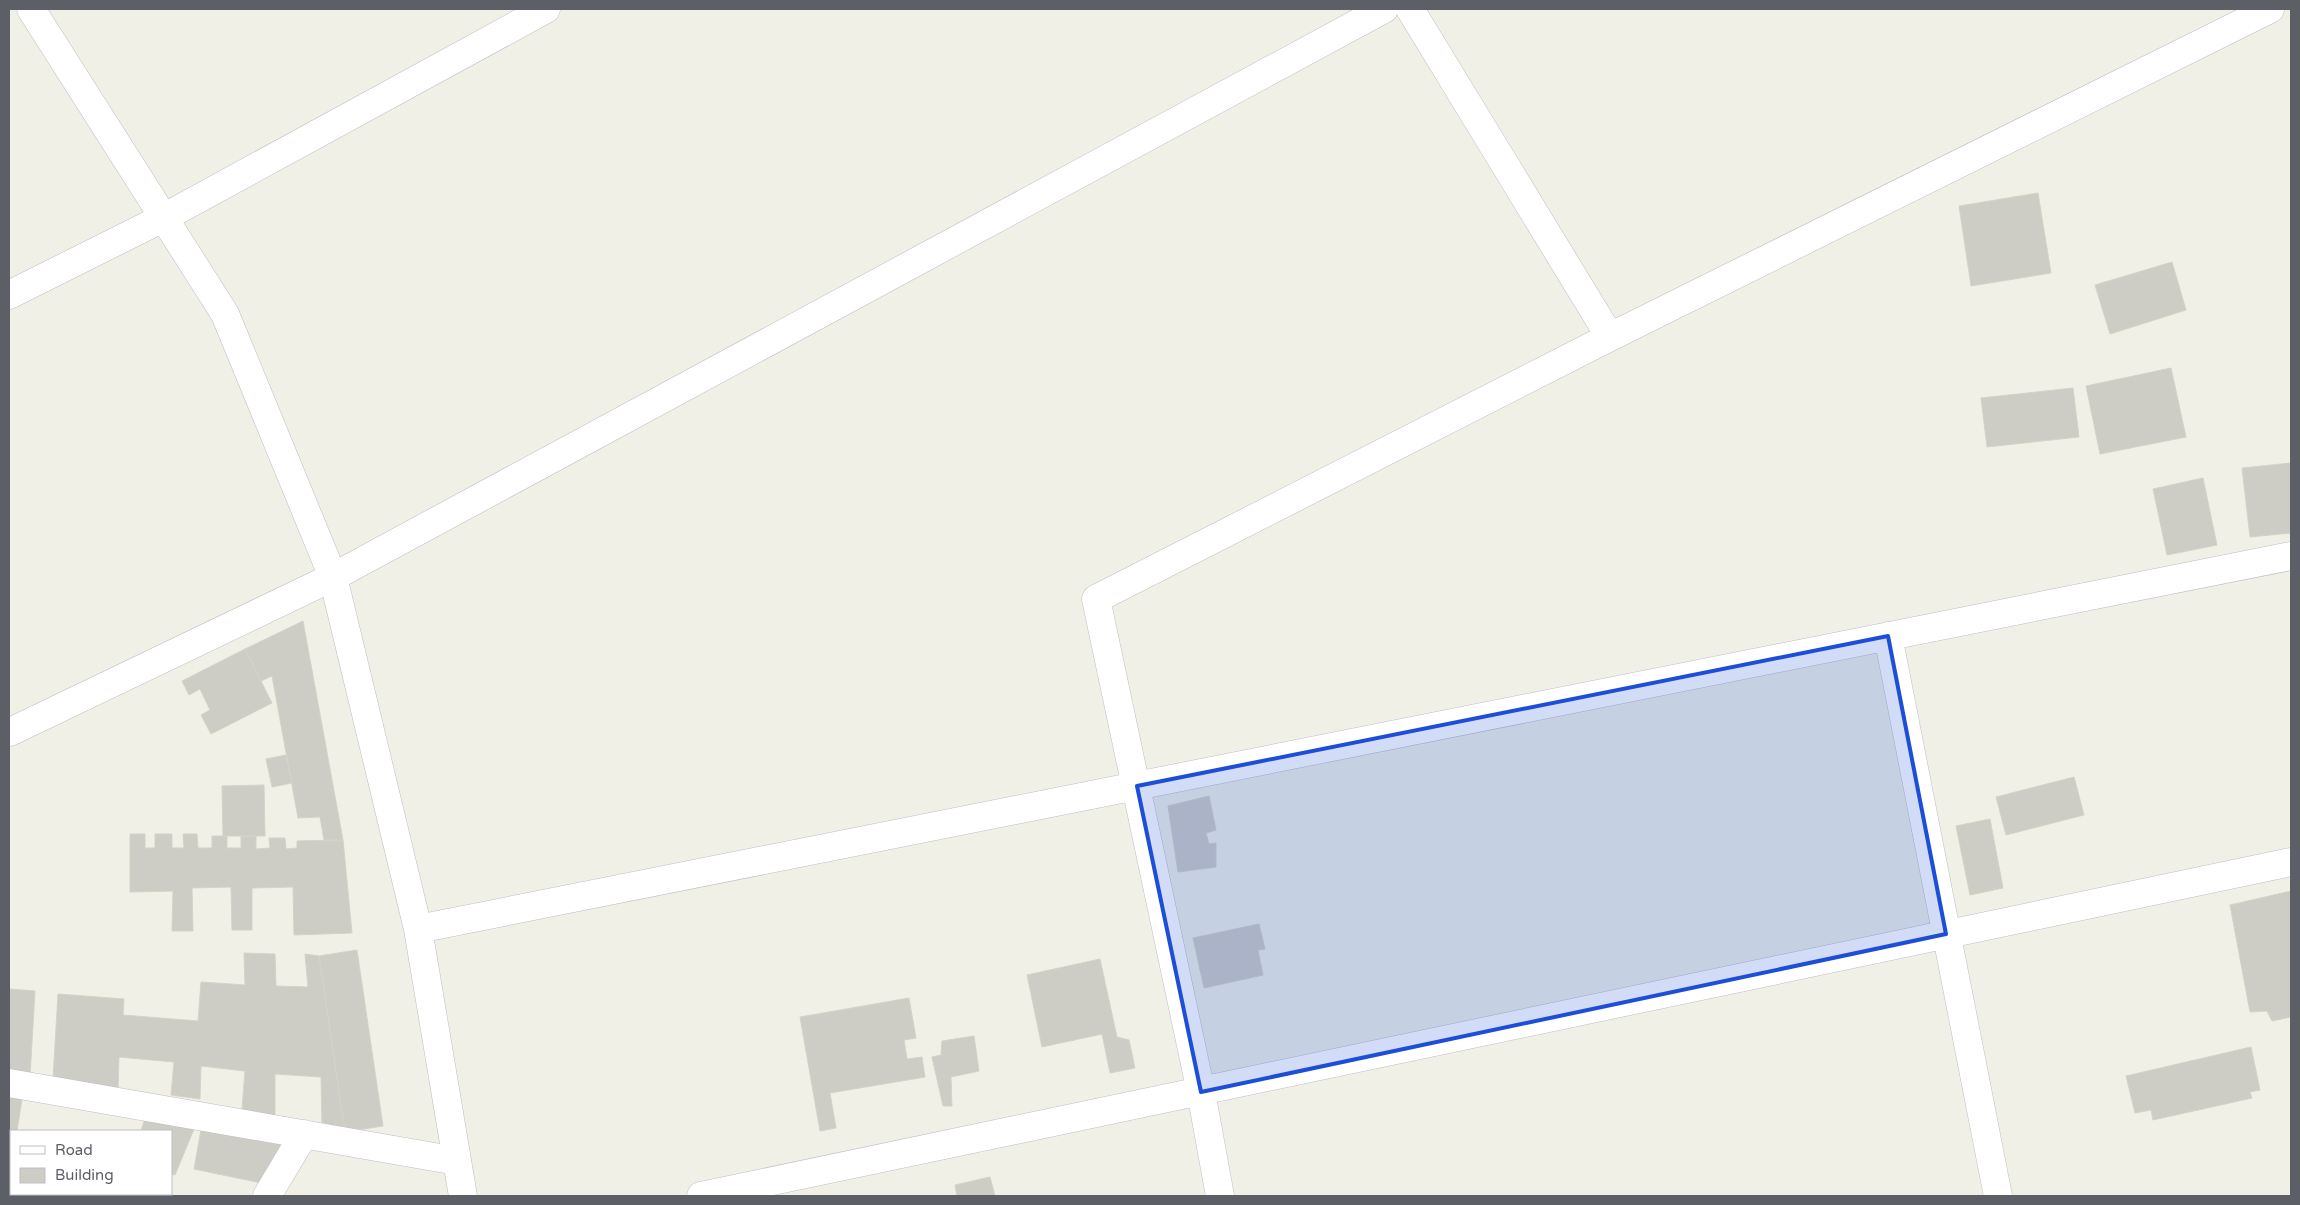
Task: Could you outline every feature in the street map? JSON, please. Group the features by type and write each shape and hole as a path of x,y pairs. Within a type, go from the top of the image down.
{"street":[{"path":"31,9 224,314 333,577 418,930 463,1196"},
{"path":"9,295 163,218 546,9"},
{"path":"10,732 333,577 1384,9"},
{"path":"1410,9 1610,337"},
{"path":"1220,1196 1201,1092 1096,599 1610,337 2270,9"},
{"path":"418,930 2291,556"},
{"path":"1888,636 1998,1196"},
{"path":"701,1196 2291,862"},
{"path":"9,1083 457,1161"},
{"path":"268,1196 304,1134"}],"highlighted area":[{"path":"1888,636 1946,934 1201,1092 1137,786"}],"building":[{"path":"2038,193 2051,273 1971,286 1959,206"},
{"path":"2172,262 2186,310 2110,334 2095,285"},
{"path":"2171,368 2186,437 2100,454 2086,386"},
{"path":"2073,388 2079,437 1987,447 1981,398"},
{"path":"2291,463 2291,533 2250,537 2242,468"},
{"path":"2203,478 2217,545 2167,555 2153,489"},
{"path":"303,621 343,840 324,840 320,817 298,818 272,676 261,681 245,649"},
{"path":"245,649 272,703 211,734 201,715 210,710 200,689 189,695 182,681"},
{"path":"286,755 292,783 272,787 266,759"},
{"path":"2074,777 2084,815 2006,835 1996,797"},
{"path":"264,785 265,836 223,836 222,786"},
{"path":"1209,796 1216,830 1206,833 1209,844 1216,843 1216,867 1178,872 1168,806"},
{"path":"1990,819 2003,888 1970,895 1956,826"},
{"path":"130,834 145,834 145,848 155,848 155,834 172,834 172,848 184,848 183,834 197,834 198,848 212,848 212,836 227,836 227,848 241,848 241,836 256,836 256,849 270,848 269,838 285,838 286,849 297,848 297,841 343,840 352,933 294,935 293,887 252,888 252,930 232,930 231,887 192,888 193,931 172,931 173,891 130,892"},
{"path":"2291,891 2291,1017 2272,1021 2267,1011 2250,1012 2230,905"},
{"path":"1259,924 1265,949 1258,950 1263,975 1204,988 1193,938"},
{"path":"357,950 383,1126 345,1132 319,956"},
{"path":"244,953 275,954 276,986 308,987 305,954 319,956 345,1132 322,1127 321,1077 275,1074 275,1116 242,1109 245,1071 201,1066 200,1099 171,1095 174,1062 119,1057 118,1090 53,1079 58,994 124,999 123,1015 198,1021 201,982 245,985"},
{"path":"1100,959 1117,1037 1129,1040 1135,1068 1110,1073 1102,1034 1042,1047 1027,975"},
{"path":"9,989 35,991 30,1077 9,1073"},
{"path":"909,998 916,1038 904,1040 907,1059 922,1057 925,1077 830,1093 836,1128 820,1131 800,1017"},
{"path":"974,1036 979,1071 951,1077 952,1106 943,1106 932,1057 941,1055 942,1041"},
{"path":"2251,1047 2260,1090 2250,1092 2252,1098 2153,1120 2151,1110 2135,1113 2126,1076"},
{"path":"9,1097 22,1099 17,1130 10,1130 9,1155"},
{"path":"145,1118 194,1129 175,1175 172,1174 172,1130 141,1130"},
{"path":"201,1130 290,1143 266,1184 194,1169"},
{"path":"990,1177 995,1196 957,1196 955,1185"}]}
